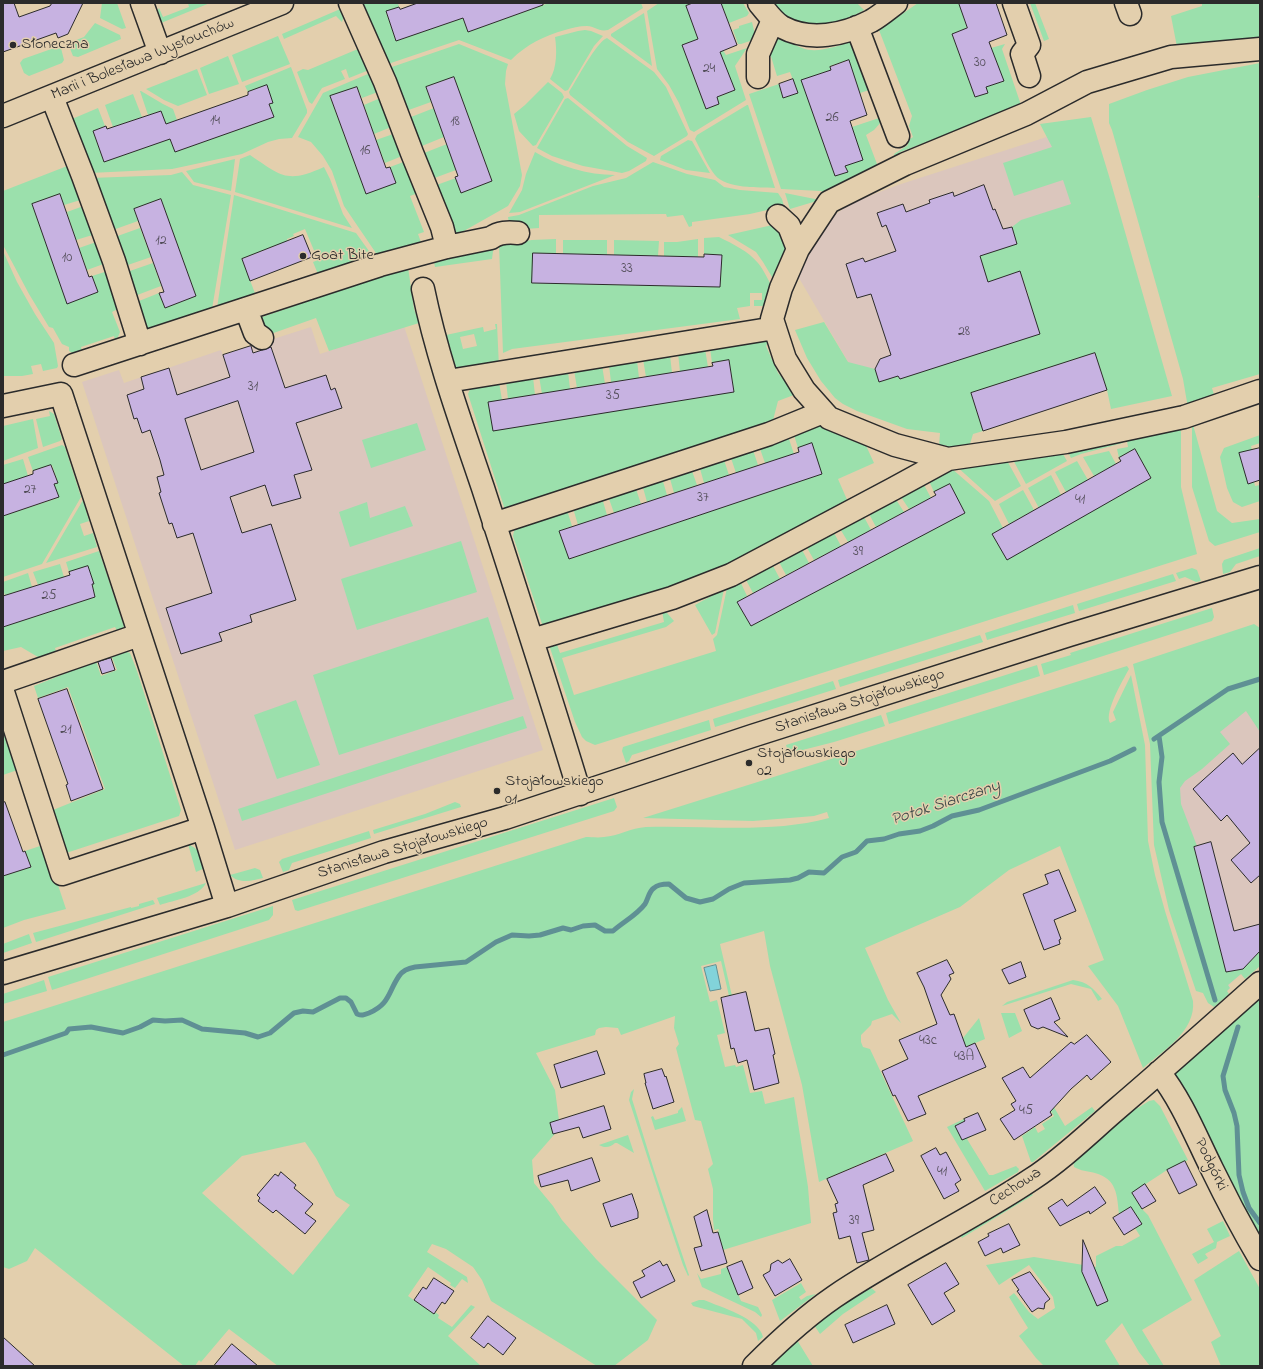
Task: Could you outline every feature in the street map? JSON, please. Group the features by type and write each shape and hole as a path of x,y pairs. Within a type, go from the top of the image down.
{"street":[{"path":"142,3 160,53"},
{"name":"Marii i Bolesława Wysłouchów","path":"3,116 282,3"},
{"path":"350,3 386,82 412,153 442,227 447,246"},
{"path":"759,3 773,20 782,27 811,36 832,34 857,27 872,20 896,3"},
{"path":"1014,3 1029,45 1022,54 1030,76"},
{"path":"758,77 758,54 773,20"},
{"path":"857,27 898,136"},
{"path":"948,459 895,445 829,418 804,390 785,359 772,319 781,288 798,249 829,202 905,164 1026,114 1076,86 1170,57 1260,49"},
{"path":"52,97 84,176 114,261 140,344"},
{"path":"778,216 789,226 798,249"},
{"path":"74,365 380,266 447,246 491,238 495,235 507,232 518,233"},
{"path":"423,289 432,329 448,381 580,794"},
{"path":"246,309 255,333 262,338"},
{"path":"448,381 775,328"},
{"path":"532,640 672,598 731,575 948,459 1066,442 1184,417 1260,391"},
{"path":"3,406 61,394 203,828 227,906"},
{"path":"494,524 769,434 823,412"},
{"name":"Stanisława Stojałowskiego","path":"3,973 227,906 390,850 488,823 580,794 752,736 1061,637 1260,577"},
{"path":"3,682 139,635"},
{"path":"3,692 62,874 203,828"},
{"name":"Cechowa","path":"754,1366 779,1342 833,1297 894,1260 952,1228 1034,1178 1058,1160 1260,983"},
{"name":"Podgórki","path":"1159,1072 1189,1121 1230,1205 1260,1259"}],"shaded area":[{"path":"1056,134 1117,321 870,399 796,273 824,223 851,203 898,185"},
{"path":"404,326 543,750 235,850 82,382 119,370 124,383 221,350 223,355 311,327 320,354"},
{"path":"1260,701 1260,963 1244,977 1241,974 1229,985 1230,988 1227,991 1169,768 1249,702"}],"green space":[{"path":"102,3 117,3 126,28 122,29 100,18"},
{"path":"188,3 210,3 161,23 157,11 159,8 163,17 189,7"},
{"path":"361,3 398,3 399,7 386,12 396,41 463,18 468,32 549,3 641,3 643,8 608,30 584,26 550,35 536,41 511,60 459,40 385,65"},
{"path":"659,3 693,3 686,6 698,39 682,45 706,109 719,104 715,94 721,96 734,90 718,48 721,47 726,55 747,48 735,66 746,100 694,132 690,130 679,103 669,85 657,69 647,11"},
{"path":"721,3 743,3 749,13 747,16 729,23"},
{"path":"768,3 857,3 864,10 848,19 818,29 789,20"},
{"path":"918,3 959,3 967,28 952,34 975,97 988,93 984,83 989,86 1003,81 991,48 1005,44 1002,49 1022,108 1016,107 898,153 900,159 896,160 894,154 908,145 907,141 913,137 909,126 912,116 879,30"},
{"path":"1030,3 1035,3 1049,39 1044,41"},
{"path":"1202,3 1260,3 1260,43 1177,47 1171,16 1202,6"},
{"path":"345,7 342,22 336,16 284,39 282,34"},
{"path":"644,13 652,66 611,36 611,34"},
{"path":"752,22 756,39 738,44 733,30 739,28 739,26"},
{"path":"95,23 120,35 121,39 78,57 73,56 69,46 71,42 84,37"},
{"path":"585,30 603,36 594,46 568,90 565,91 550,79 554,70 556,59 555,37"},
{"path":"278,36 290,64 242,82 232,55"},
{"path":"779,37 808,50 826,49 851,42 872,89 860,93 848,60 830,66 831,70 818,74 829,107 813,113 835,176 847,172 844,162 852,127 882,117 882,121 874,130 866,135 877,164 874,177 828,197 821,191 781,189 749,94 779,84 783,98 798,93 790,72 777,76 769,50 774,39"},
{"path":"607,38 654,72 666,87 688,134 654,156 628,142 570,95 569,92 587,62 598,46"},
{"path":"459,44 508,64 505,84 522,175 520,186 508,206 455,236 431,187 456,178 461,193 492,181 454,77 426,87 431,102 403,112 386,69"},
{"path":"365,46 374,68 349,78 346,69 341,71 345,79 322,88 312,104 309,102 297,72 303,69 308,70"},
{"path":"57,47 61,48 64,60 62,63 29,76 24,73 20,63 23,59"},
{"path":"228,56 239,84 209,94 200,68"},
{"path":"1260,63 1260,195 1258,196 1260,201 1260,374 1212,388 1215,398 1188,408 1183,379 1109,123 1109,104 1188,77"},
{"path":"291,67 307,110 307,113 292,138 268,142 242,154 172,169 90,173 72,119 98,108 105,126 93,131 104,162 170,139 175,152 274,117 269,104 272,103 267,86 248,92 245,86"},
{"path":"197,69 207,95 178,106 164,100 146,89"},
{"path":"375,71 383,90 362,98 357,87 330,97 366,194 395,183 390,167 409,160 418,193 410,196 424,232 418,234 422,245 380,259 344,206 332,171 323,156 311,142 298,137 323,93"},
{"path":"548,82 562,93 564,97 536,145 533,146 519,131 514,114"},
{"path":"140,91 173,109 177,120 166,124 161,111 148,115"},
{"path":"133,94 142,117 113,127 105,105"},
{"path":"385,96 396,125 374,134 364,105"},
{"path":"568,98 627,146 647,158 646,161 629,171 622,173 583,166 552,156 537,148 565,99"},
{"path":"747,105 775,188 735,185 720,180 710,168 695,139 697,135"},
{"path":"434,108 444,137 417,148 406,119"},
{"path":"1091,117 1172,396 1111,409 1107,390 1095,353 971,393 983,431 973,434 970,444 954,451 945,445 939,446 940,433 907,429 857,411 835,398 821,381 807,358 795,330 824,322 848,362 875,369 879,382 898,376 900,379 933,368 996,307 1029,296 1020,271 988,282 980,256 1017,244 1012,227 1021,220 1071,204 1063,180 1014,196 1003,163 1052,147 1040,124"},
{"path":"399,132 407,154 385,163 376,140"},
{"path":"688,140 692,141 710,173 686,170 660,160 661,156"},
{"path":"447,144 456,170 429,180 419,155"},
{"path":"535,152 553,162 574,169 605,175 615,175 520,212 509,213 522,190 526,174"},
{"path":"250,155 277,173 285,175 301,175 324,167 343,214 352,228 235,192 240,159"},
{"path":"235,159 231,191 194,182 186,171"},
{"path":"653,162 687,174 715,180 724,187 740,190 778,193 782,199 785,210 780,207 750,214 692,222 692,226 689,227 683,215 667,217 666,214 539,215 539,228 510,230 508,217 519,215 593,186 626,178"},
{"path":"75,163 87,198 64,205 60,194 32,204 67,303 98,292 92,276 111,270 123,306 112,312 120,332 118,337 115,339 114,336 81,347 84,359 69,351 69,347 62,344 53,328 49,327 29,294 3,245 3,191"},
{"path":"182,172 193,185 231,195 212,309 150,332 146,329 134,303 159,293 165,308 196,296 161,199 134,209 138,221 110,231 91,178 171,175"},
{"path":"785,193 820,200 790,209"},
{"path":"234,195 356,233 374,258 320,279 313,262 318,260 305,229 293,234 294,236 287,239 288,245 279,249 277,245 242,259 256,296 217,308"},
{"path":"89,204 99,233 76,240 67,212"},
{"path":"777,224 791,241 775,282 756,252 728,235"},
{"path":"140,228 151,257 122,267 112,238"},
{"path":"719,237 745,251 760,266 773,288 767,306 754,306 754,300 762,300 762,293 750,293 750,306 737,308 740,319 512,349 503,353 499,244 556,239 556,254 533,253 533,283 720,287 722,255 704,254 704,238"},
{"path":"698,239 698,257 664,256 664,242"},
{"path":"102,240 109,262 87,270 79,248"},
{"path":"563,240 607,240 607,255 563,254"},
{"path":"614,240 659,241 658,256 614,255"},
{"path":"494,244 492,259 435,267 433,257"},
{"path":"3,251 17,282 35,314 54,343 58,366 57,368 43,371 41,364 31,366 33,374 22,376 3,376"},
{"path":"153,263 161,286 132,297 124,273"},
{"path":"408,267 414,309 419,323 329,351 316,318 265,336 259,318"},
{"path":"495,324 497,324 499,367 457,371 446,335 483,327 484,332 496,329","holes":["474,334 477,346 463,349 460,337"]},
{"path":"770,339 766,346 778,373 784,380 792,381 799,393 778,401 772,424 506,513 468,394 471,387 499,382 502,400 734,392 729,360 712,363 710,348"},
{"path":"705,349 708,367 680,372 678,353"},
{"path":"670,355 672,373 646,377 643,359"},
{"path":"637,360 639,378 611,382 609,365"},
{"path":"602,365 605,384 577,388 574,370"},
{"path":"568,371 570,389 542,394 539,376"},
{"path":"533,377 535,395 508,399 506,381"},
{"path":"49,411 54,414 62,439 43,447 36,419 50,416"},
{"path":"33,419 38,448 3,461 3,426"},
{"path":"829,421 828,428 855,442 861,438 863,439 874,463 838,479 848,502 749,555 676,588 543,627 513,536 514,531 518,527 567,510 572,526 559,531 570,559 821,474 798,448 794,435"},
{"path":"1192,421 1217,511 1232,523 1260,519 1260,532 1215,546 1209,541 1192,487"},
{"path":"417,423 426,450 371,468 362,440"},
{"path":"1179,424 1181,432 1181,487 1197,554 595,745 586,741 582,737 575,722 549,645 556,642 560,653 664,622 662,611 667,613 674,621 666,627 562,658 574,695 716,651 713,639 717,635 727,588 740,581 747,596 737,602 751,626 964,513 950,484 934,492 929,481 951,468 989,501 1003,528 992,534 1007,559 1151,478 1135,449 1119,458 1117,449 1128,447 1126,435"},
{"path":"1121,435 1123,443 1071,458 1066,448"},
{"path":"1260,435 1260,443 1251,446 1252,450 1248,484 1254,482 1255,486 1260,485 1260,501 1242,507 1233,502 1227,488 1220,457 1224,448"},
{"path":"788,436 794,454 765,463 759,446"},
{"path":"62,445 65,447 81,497 42,564 3,577 3,516 58,498 54,484 58,483 52,465 33,471 28,457"},
{"path":"752,447 758,465 736,473 730,455"},
{"path":"1060,449 1067,461 1026,484 1011,456"},
{"path":"1109,451 1116,464 1094,476 1083,457"},
{"path":"723,457 729,475 704,483 699,465"},
{"path":"1005,457 1021,486 995,501 955,465 1005,463"},
{"path":"23,459 28,476 3,484 3,465"},
{"path":"1077,461 1088,480 1066,492 1055,472"},
{"path":"691,468 697,485 674,493 669,475"},
{"path":"1051,475 1061,495 1039,508 1028,488"},
{"path":"662,478 667,495 647,502 642,484"},
{"path":"923,483 931,498 909,509 901,497"},
{"path":"635,486 641,504 614,513 608,496"},
{"path":"1023,490 1034,510 1009,524 999,504"},
{"path":"602,498 607,515 578,525 573,508"},
{"path":"895,498 904,512 876,527 868,512"},
{"path":"83,500 89,521 80,524 84,536 93,533 97,547 46,563"},
{"path":"367,502 370,518 405,506 413,526 350,547 339,512"},
{"path":"863,515 871,530 848,542 839,527"},
{"path":"833,531 841,546 814,560 806,546"},
{"path":"461,541 477,592 357,630 341,579"},
{"path":"801,548 809,563 786,575 778,560"},
{"path":"1260,548 1260,556 1236,564 1230,572 1223,574 1222,564 1224,560"},
{"path":"99,551 124,626 119,634 115,627 55,648 57,655 43,660 21,647 3,651 3,627 95,597 88,566 69,572 66,562"},
{"path":"60,564 64,577 38,585 33,572"},
{"path":"772,564 780,579 753,593 745,578"},
{"path":"1192,568 1197,570 1201,581 1196,582 1185,577 1179,579 1176,573"},
{"path":"28,573 32,587 5,595 3,590 3,582"},
{"path":"1173,574 1176,581 1079,611 1077,604"},
{"path":"724,589 715,633 712,635 695,605"},
{"path":"1073,605 1075,613 987,640 985,633"},
{"path":"1212,608 1214,617 1212,621 1044,675 1041,664 1071,655 1070,653"},
{"path":"488,617 514,699 339,755 313,675"},
{"path":"1254,624 1260,628 1260,732 1246,711 1220,732 1230,744 1202,769 1185,781 1180,788 1181,804 1197,846 1194,847 1226,972 1243,969 1260,951 1260,966 1245,979 1241,974 1228,985 1230,988 1227,991 1229,994 1214,1007 1208,1003 1203,993 1196,991 1169,910 1154,845 1150,744 1133,664"},
{"path":"980,635 983,642 840,687 838,680"},
{"path":"124,651 130,653 137,671 181,810 179,816 60,855 48,812 105,789 68,687 38,698 34,686 96,661 101,676 117,670 111,655"},
{"path":"1037,665 1040,676 889,724 886,713"},
{"path":"1127,666 1129,669 1115,696 1109,718 1110,723 1116,720 1113,712 1131,675 1145,745 1148,841 1155,875 1165,911 1193,1001 1193,1012 1184,1031 1177,1039 1143,1068 1118,1006 1088,966 1104,960 1060,846 1009,870 960,907 865,948 888,1000 901,1023 892,1014 872,1021 871,1025 861,1035 861,1042 863,1047 870,1049 913,1141 819,1182 802,1085 770,966 764,931 720,944 732,996 729,996 721,961 701,966 710,1002 717,1000 725,1033 717,1035 725,1067 735,1065 736,1067 743,1065 750,1093 762,1091 765,1104 794,1097 808,1187 811,1223 723,1250 718,1232 719,1229 714,1230 713,1189 708,1169 713,1164 701,1121 695,1120 676,1048 679,1044 674,1028 675,1016 621,1035 618,1028 599,1028 596,1030 595,1035 536,1053 555,1090 560,1128 532,1160 534,1183 553,1206 562,1220 596,1259 657,1320 648,1340 614,1366 597,1366 491,1301 482,1280 473,1267 446,1249 432,1244 427,1252 467,1277 468,1283 462,1279 455,1288 450,1285 451,1283 428,1267 408,1296 434,1314 435,1312 439,1315 438,1318 452,1327 471,1305 475,1307 448,1336 481,1366 278,1366 229,1329 201,1362 199,1360 195,1366 184,1366 35,1248 27,1261 9,1269 3,1267 3,1022 586,837 609,836 646,827 738,828 784,826 829,818 827,812 814,816 753,821 643,818","holes":["305,1142 316,1158 336,1196 350,1205 293,1275 202,1193 242,1156"]},
{"path":"833,681 836,689 715,727 713,719"},
{"path":"296,700 320,765 277,779 254,715"},
{"path":"881,715 885,726 834,742 791,753 788,751 786,745"},
{"path":"523,716 527,728 242,821 238,809"},
{"path":"709,720 711,730 632,755 626,763 622,751 623,747"},
{"path":"3,731 7,745 15,747 23,768 3,775"},
{"path":"614,798 617,807 614,811 298,911 295,910 292,900"},
{"path":"455,802 460,804 461,807 374,834 373,830 425,814"},
{"path":"369,831 371,838 292,863 289,870 283,872 279,862 282,859"},
{"path":"46,844 49,853 44,857 49,872 53,870 66,909 24,920 3,928 3,876 31,867 25,851"},
{"path":"188,844 200,853 205,868 196,872"},
{"path":"255,868 260,870 263,878 250,881 241,881 230,875"},
{"path":"206,883 198,892 179,900 160,905 157,898"},
{"path":"153,900 155,904 36,942 33,933 139,906 139,904"},
{"path":"273,906 273,915 269,920 52,990 48,977"},
{"path":"29,934 32,943 3,953 3,944"},
{"path":"44,980 47,991 3,1004 3,994"},
{"path":"1073,980 1083,982 1090,986 1102,999 1098,1001 1091,989 1071,984 1002,1006 1007,1002"},
{"path":"1260,994 1260,1238 1178,1090 1174,1072"},
{"path":"1001,1013 1015,1013 1022,1031 1009,1038"},
{"path":"979,1018 985,1039 951,1053"},
{"path":"634,1089 632,1099 689,1275 688,1276 683,1265 629,1100 631,1092"},
{"path":"1044,1090 1065,1126 1092,1107 1095,1111 1033,1162 1031,1162 1022,1136 1035,1127 1038,1133 1045,1129 1042,1124 1054,1116 1039,1093"},
{"path":"1154,1100 1160,1106 1188,1160 1167,1170 1132,1193 1142,1209 1148,1215 1192,1300 1142,1330 1164,1366 1150,1366 1139,1352 1122,1323 1105,1341 1120,1366 1044,1366 1019,1336 1028,1328 1009,1297 1014,1293 1029,1312 1038,1319 1055,1308 1053,1297 1029,1265 999,1285 986,1265 1034,1257 1096,1267 1096,1256 1116,1246 1122,1246 1140,1236 1135,1228 1142,1224 1131,1207 1119,1214 1118,1200 1112,1184 1108,1179 1095,1173 1074,1167 1073,1160 1135,1105 1138,1108 1149,1101"},
{"path":"682,1107 686,1121 655,1130 651,1117 653,1116 655,1120 678,1113"},
{"path":"964,1119 972,1136 967,1139 989,1175 993,1175 1016,1166 1019,1169 1018,1172 985,1191 947,1127"},
{"path":"628,1135 634,1153 617,1143 607,1147 599,1145"},
{"path":"1029,1192 1033,1195 962,1238 959,1233"},
{"path":"1223,1221 1230,1236 1217,1242 1216,1248 1205,1254 1208,1258 1198,1264 1192,1254 1214,1242 1207,1229"},
{"path":"1239,1251 1260,1289 1260,1366 1221,1366 1211,1342 1221,1336 1194,1280"},
{"path":"727,1267 741,1301 758,1307 762,1315 761,1317 755,1312 702,1287 697,1273 701,1279 721,1274 721,1269"},
{"path":"801,1283 806,1292 799,1297 801,1300 807,1296 816,1294 780,1321 772,1300"},
{"path":"869,1286 876,1292 843,1314 820,1334 814,1325 838,1306"},
{"path":"704,1300 747,1319 760,1330 763,1337 758,1341 756,1333 742,1319 693,1306 691,1303"},
{"path":"797,1340 813,1366 765,1366"}],"water":[{"path":"716,965 721,989 710,991 704,968"}],"building":[{"path":"3,3 14,3 19,17 50,6 52,3 83,3 68,34 58,38 56,33 3,52"},
{"path":"418,3 543,3 543,5 468,32 463,18 396,41 386,11 399,7 400,9"},
{"path":"693,3 721,3 737,45 720,52 735,90 717,97 719,104 706,109 682,45 698,39 686,6"},
{"path":"959,3 996,3 1007,35 989,42 1004,81 986,87 988,93 975,97 952,34 967,28"},
{"path":"849,60 867,115 850,121 863,160 845,166 848,172 835,176 801,80 831,70 830,67"},
{"path":"454,77 492,181 461,193 455,177 458,176 426,87"},
{"path":"793,79 798,93 783,98 779,84"},
{"path":"267,85 273,103 269,104 274,117 175,152 170,139 104,162 93,131 106,126 107,129 161,111 166,124 248,95 248,92"},
{"path":"357,87 386,168 390,167 396,183 366,194 330,96"},
{"path":"984,185 993,210 995,209 1003,229 1012,227 1017,244 980,256 988,282 1020,271 1040,334 900,379 898,376 879,382 875,369 880,359 891,355 871,294 857,298 846,264 863,258 865,262 896,251 886,225 882,227 877,213 903,204 906,212 930,203 929,200 953,192 954,196"},
{"path":"60,194 89,277 92,276 98,292 67,304 32,204"},
{"path":"161,199 196,296 165,308 159,293 164,292 134,209"},
{"path":"303,235 312,257 250,281 242,259"},
{"path":"533,253 704,257 704,254 722,255 720,287 532,283"},
{"path":"251,346 253,353 271,347 285,388 326,375 331,390 335,388 342,408 296,423 312,470 294,475 301,498 272,506 265,485 230,497 242,533 271,524 296,600 250,615 252,622 219,633 222,641 181,654 166,608 212,593 193,533 177,538 172,523 169,524 159,493 161,492 157,477 164,475 160,460 150,430 142,433 137,418 134,419 127,395 144,389 141,377 169,368 177,395 230,377 223,355","holes":["238,401 254,452 201,470 185,419"]},
{"path":"1095,353 1107,390 983,431 971,393"},
{"path":"729,360 734,392 493,431 488,402 713,366 712,363"},
{"path":"812,443 822,474 569,559 559,531 799,452 798,448"},
{"path":"1260,448 1260,480 1248,484 1239,453"},
{"path":"1135,449 1151,478 1007,560 992,534 1121,461 1119,458"},
{"path":"51,465 58,483 54,484 59,497 3,516 3,484 33,474 33,471"},
{"path":"950,484 965,513 751,626 737,602 936,495 934,492"},
{"path":"88,566 94,584 92,584 95,597 3,627 3,596 70,575 69,572"},
{"path":"111,658 115,670 102,674 98,662"},
{"path":"67,689 103,789 71,801 66,785 68,784 38,699"},
{"path":"1260,748 1260,875 1251,883 1231,860 1250,843 1227,815 1221,821 1193,789 1233,753 1242,764"},
{"path":"5,802 23,852 25,851 31,867 3,876 3,803"},
{"path":"1211,842 1234,931 1260,924 1260,951 1243,969 1226,972 1194,847"},
{"path":"1059,870 1076,911 1054,920 1061,939 1059,940 1060,944 1044,950 1023,894 1048,884 1045,875"},
{"path":"947,960 954,973 949,975 951,979 941,995 950,1015 954,1014 966,1047 975,1043 986,1067 918,1096 926,1114 908,1121 895,1095 893,1096 882,1071 908,1059 899,1040 937,1024 924,987 917,973"},
{"path":"1021,962 1026,977 1009,984 1002,970"},
{"path":"746,992 755,1031 769,1028 775,1054 773,1055 779,1083 754,1090 747,1060 738,1063 734,1048 731,1049 721,998"},
{"path":"1051,998 1060,1019 1054,1022 1068,1037 1043,1027 1038,1029 1031,1026 1024,1010"},
{"path":"1087,1035 1111,1062 1091,1080 1087,1075 1071,1089 1050,1112 1052,1115 1014,1140 1000,1119 1015,1110 1011,1104 1016,1101 1002,1078 1023,1067 1030,1078 1071,1042 1074,1044"},
{"path":"597,1051 605,1074 561,1088 554,1065"},
{"path":"662,1069 665,1077 666,1076 674,1102 653,1109 645,1083 644,1074"},
{"path":"604,1106 611,1129 583,1138 579,1127 553,1134 550,1123"},
{"path":"978,1113 986,1130 962,1140 955,1126 965,1121 964,1119"},
{"path":"936,1148 940,1155 946,1152 961,1180 955,1184 959,1191 944,1199 921,1156"},
{"path":"886,1154 894,1171 863,1185 874,1230 862,1233 869,1260 857,1263 850,1236 839,1239 833,1213 837,1212 835,1204 838,1203 827,1179"},
{"path":"592,1158 600,1181 571,1191 568,1180 541,1187 538,1176"},
{"path":"1185,1161 1197,1185 1179,1194 1167,1170"},
{"path":"281,1172 296,1185 294,1188 313,1204 305,1213 316,1221 305,1234 276,1210 273,1213 258,1201 260,1198 257,1195 275,1174 278,1176"},
{"path":"1145,1184 1156,1201 1142,1209 1132,1193"},
{"path":"1095,1187 1106,1203 1090,1214 1089,1211 1060,1226 1048,1208 1062,1199 1067,1206"},
{"path":"632,1194 638,1212 638,1218 611,1227 603,1204"},
{"path":"1131,1207 1142,1224 1124,1235 1113,1218"},
{"path":"707,1210 713,1233 718,1232 727,1263 701,1271 694,1248 702,1246 694,1217"},
{"path":"1009,1224 1020,1245 1003,1253 1001,1248 985,1256 978,1242 989,1236 988,1234"},
{"path":"1083,1240 1108,1301 1097,1306 1082,1272"},
{"path":"790,1259 802,1280 775,1296 763,1275 770,1271 771,1264 778,1260 782,1263"},
{"path":"660,1261 663,1266 667,1264 675,1281 641,1298 633,1282 645,1276 642,1271"},
{"path":"742,1261 753,1288 738,1295 727,1267"},
{"path":"946,1263 959,1284 944,1293 955,1311 932,1325 908,1285"},
{"path":"1030,1272 1050,1299 1045,1303 1044,1309 1038,1308 1032,1312 1017,1291 1019,1290 1012,1280"},
{"path":"434,1278 454,1291 445,1304 442,1302 434,1314 414,1300 423,1287 426,1289"},
{"path":"887,1305 895,1324 853,1343 845,1325"},
{"path":"488,1316 516,1338 503,1355 488,1343 484,1348 471,1338"},
{"path":"3,1337 35,1366 3,1366"},
{"path":"232,1344 258,1366 214,1366"}],"waterway":[{"name":"Potok Siarczany","path":"1154,739 1228,689 1260,679"},
{"path":"1159,736 1162,757 1159,782 1162,822 1215,1000"},
{"name":"Potok Siarczany","path":"3,1055 66,1033 69,1029 91,1027 123,1033 140,1027 153,1020 182,1020 202,1029 245,1033 258,1037 270,1033 294,1013 303,1011 313,1012 340,998 346,998 351,1002 357,1014 364,1015 381,1006 385,1002 399,976 402,972 408,969 466,962 496,942 512,935 540,935 563,928 571,930 583,926 595,925 605,931 613,931 638,912 645,904 652,889 661,884 669,884 686,898 700,902 713,899 729,889 744,883 790,880 798,878 809,872 824,873 842,857 856,852 867,841 920,831 952,816 979,810 1110,761 1134,749"},
{"path":"1238,1027 1223,1076 1225,1090 1234,1113 1237,1126 1239,1175 1243,1192 1249,1208 1260,1223"}],"place":[{"name":"Słoneczna","path":"13,45"},
{"name":"Goat Bite","path":"303,256"},
{"name":"Stojałowskiego 02","path":"749,763"},
{"name":"Stojałowskiego 01","path":"497,791"}]}
